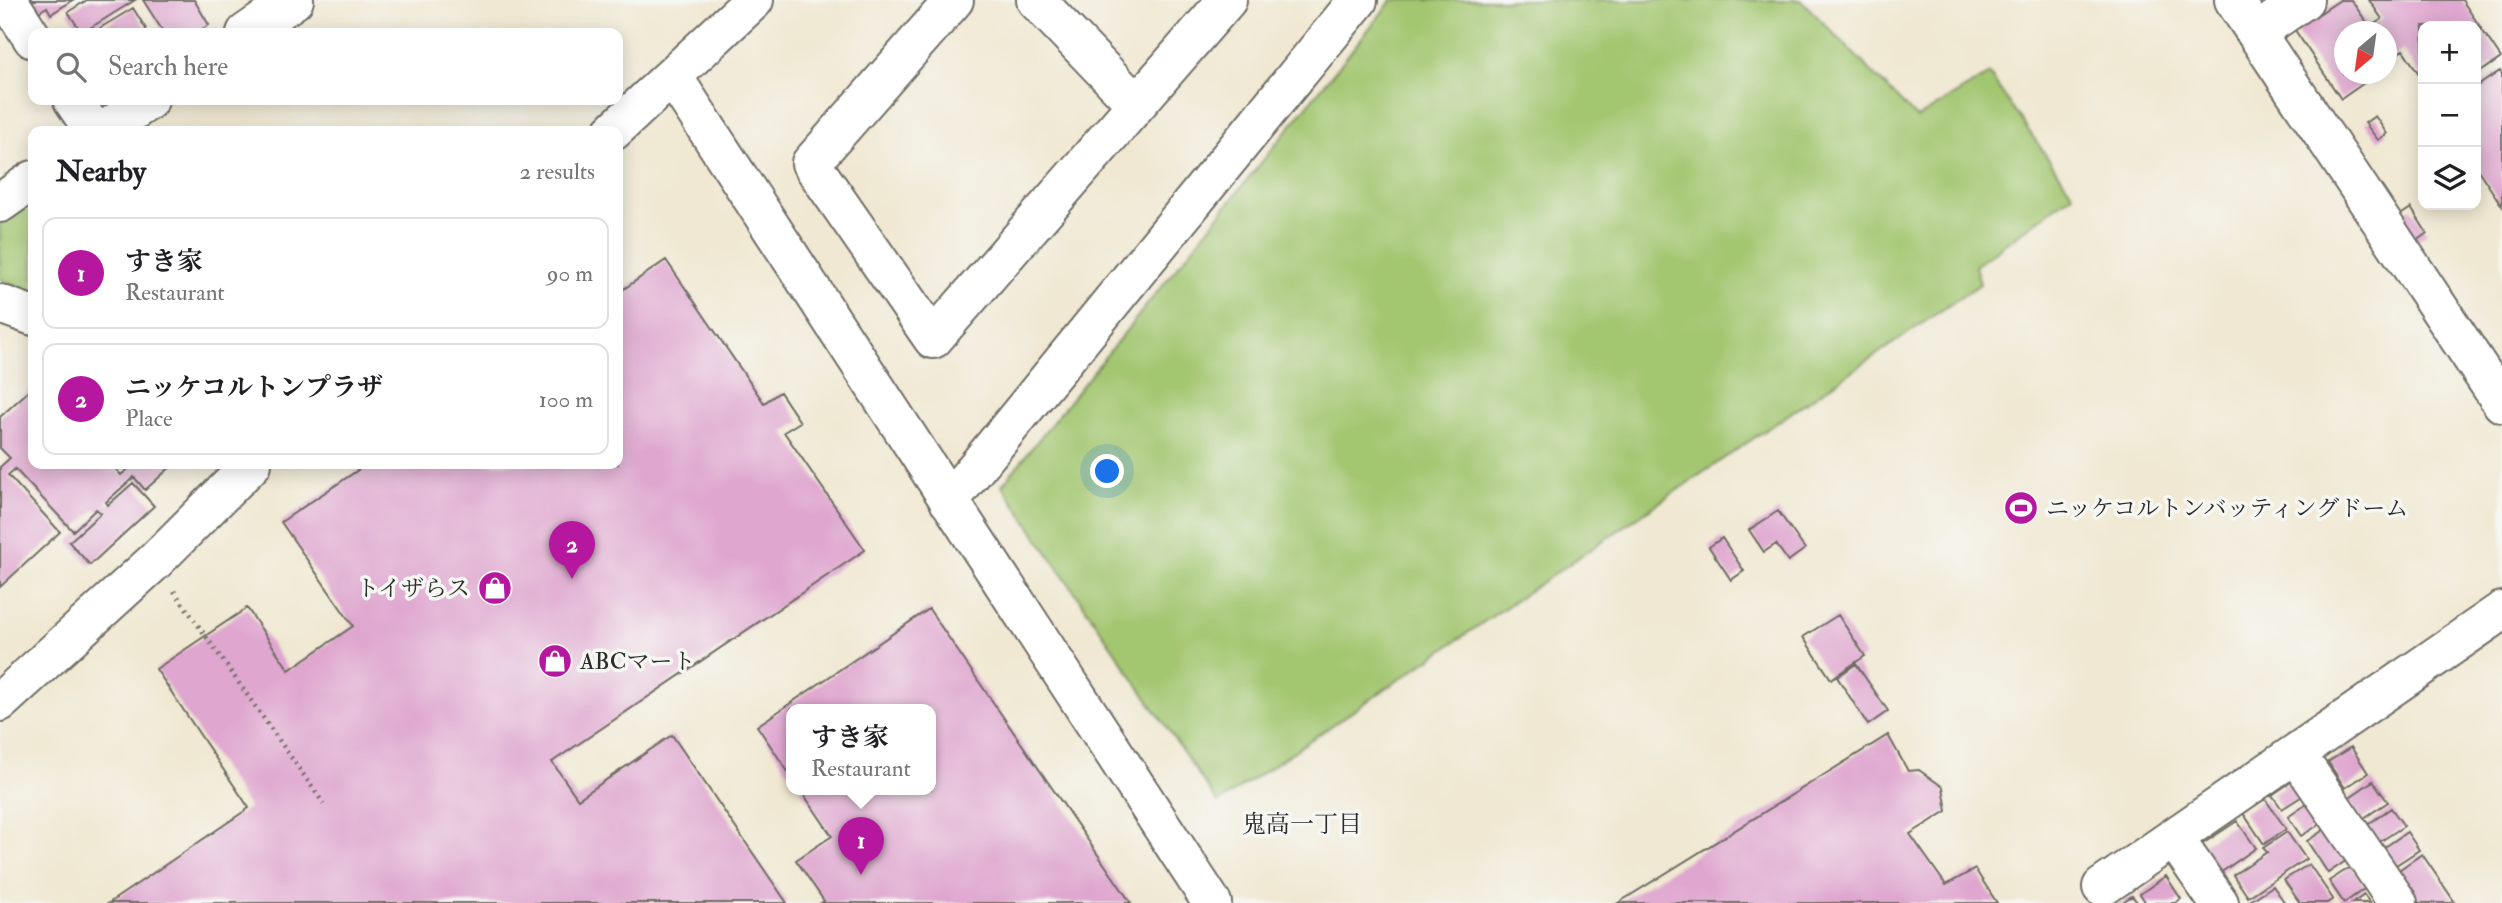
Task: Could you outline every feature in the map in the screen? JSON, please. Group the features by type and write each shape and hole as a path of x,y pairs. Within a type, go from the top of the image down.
{"street":[{"path":"8,0 28,30"},
{"path":"253,28 294,0"},
{"path":"619,126 754,0"},
{"path":"954,0 811,163 933,339 1227,0"},
{"path":"1036,0 1136,104"},
{"path":"949,501 1358,0"},
{"path":"2234,0 2502,403"},
{"path":"2256,33 2304,0"},
{"path":"673,77 1212,903"},
{"path":"76,105 91,126"},
{"path":"111,126 142,105"},
{"path":"0,202 28,183"},
{"path":"0,304 28,314"},
{"path":"0,702 154,562 247,469"},
{"path":"2102,887 2502,611"},
{"path":"2296,754 2398,903"},
{"path":"2174,838 2219,903"}],"path":[{"path":"154,562 324,804"}],"green space":[{"path":"1392,0 1801,0 1917,118 1989,74 2073,194 1975,266 1980,284 1218,803 1002,485"},
{"path":"28,192 28,290 0,279 0,212"}],"building":[{"path":"29,0 73,0 51,14 47,7 37,13"},
{"path":"87,0 135,0 90,28 79,28 68,12"},
{"path":"143,0 194,0 209,25 204,28 161,28"},
{"path":"2340,0 2351,0 2366,21 2334,21 2334,84 2363,84 2341,99 2295,30"},
{"path":"2369,0 2462,0 2476,21 2418,21 2418,72 2403,50 2397,54 2397,21 2379,21 2382,19"},
{"path":"133,8 145,28 100,28"},
{"path":"2481,28 2501,58 2481,72"},
{"path":"2500,71 2502,74 2502,206 2481,174 2481,84"},
{"path":"2375,116 2387,134 2378,140 2365,123"},
{"path":"2411,208 2427,233 2416,241 2399,216"},
{"path":"666,260 764,403 780,392 800,422 784,432 865,550 552,762 578,799 672,735 787,903 109,903 249,808 156,669 247,608 289,670 353,626 281,522 360,469 623,469 623,290"},
{"path":"28,392 28,469 116,469 121,475 128,469 168,469 145,490 134,477 106,502 108,505 133,483 154,506 90,565 69,542 101,513 96,509 73,531 15,469 8,475 60,532 0,587 0,467 10,458 0,448 0,417"},
{"path":"1778,511 1805,549 1788,561 1776,544 1764,552 1749,530"},
{"path":"1722,538 1744,571 1731,580 1709,547"},
{"path":"929,609 1131,903 821,903 824,901 796,860 832,836 804,795 936,795 936,704 789,704"},
{"path":"1838,615 1865,656 1831,679 1803,637"},
{"path":"1856,664 1888,711 1868,725 1837,677"},
{"path":"786,706 786,769 757,726"},
{"path":"1888,735 1908,771 1919,770 1943,787 1947,811 1910,834 1946,885 1975,869 1997,903 1618,903"},
{"path":"2351,747 2368,773 2345,788 2328,762"},
{"path":"2294,780 2304,795 2282,809 2272,795"},
{"path":"2373,781 2388,802 2361,820 2347,799"},
{"path":"2265,799 2286,829 2264,844 2243,813"},
{"path":"2311,801 2325,821 2301,836 2288,817"},
{"path":"2391,808 2404,826 2378,843 2366,826"},
{"path":"2237,821 2256,848 2220,873 2201,845"},
{"path":"2325,829 2347,860 2328,873 2307,841"},
{"path":"2287,832 2306,859 2248,897 2233,875 2267,852 2263,848"},
{"path":"2407,832 2419,850 2393,867 2382,849"},
{"path":"2422,854 2454,901 2451,903 2417,903 2396,872"},
{"path":"2309,864 2333,899 2327,903 2300,903 2284,880"},
{"path":"2352,866 2367,887 2344,903 2329,881"},
{"path":"2166,876 2181,899 2175,903 2146,903 2140,894"},
{"path":"2273,886 2285,903 2247,903"},
{"path":"2364,895 2370,903 2353,903"},
{"path":"2132,896 2138,903 2121,903"}],"place":[{"name":"ニッケコルトンバッティングドーム","path":"2021,508"},
{"name":"ニッケコルトンプラザ","path":"572,579"},
{"name":"トイザらス","path":"495,588"},
{"name":"ABCマート","path":"555,661"},
{"name":"すき家","path":"861,875"}],"district":[{"name":"鬼高一丁目","path":"1302,824"}]}
